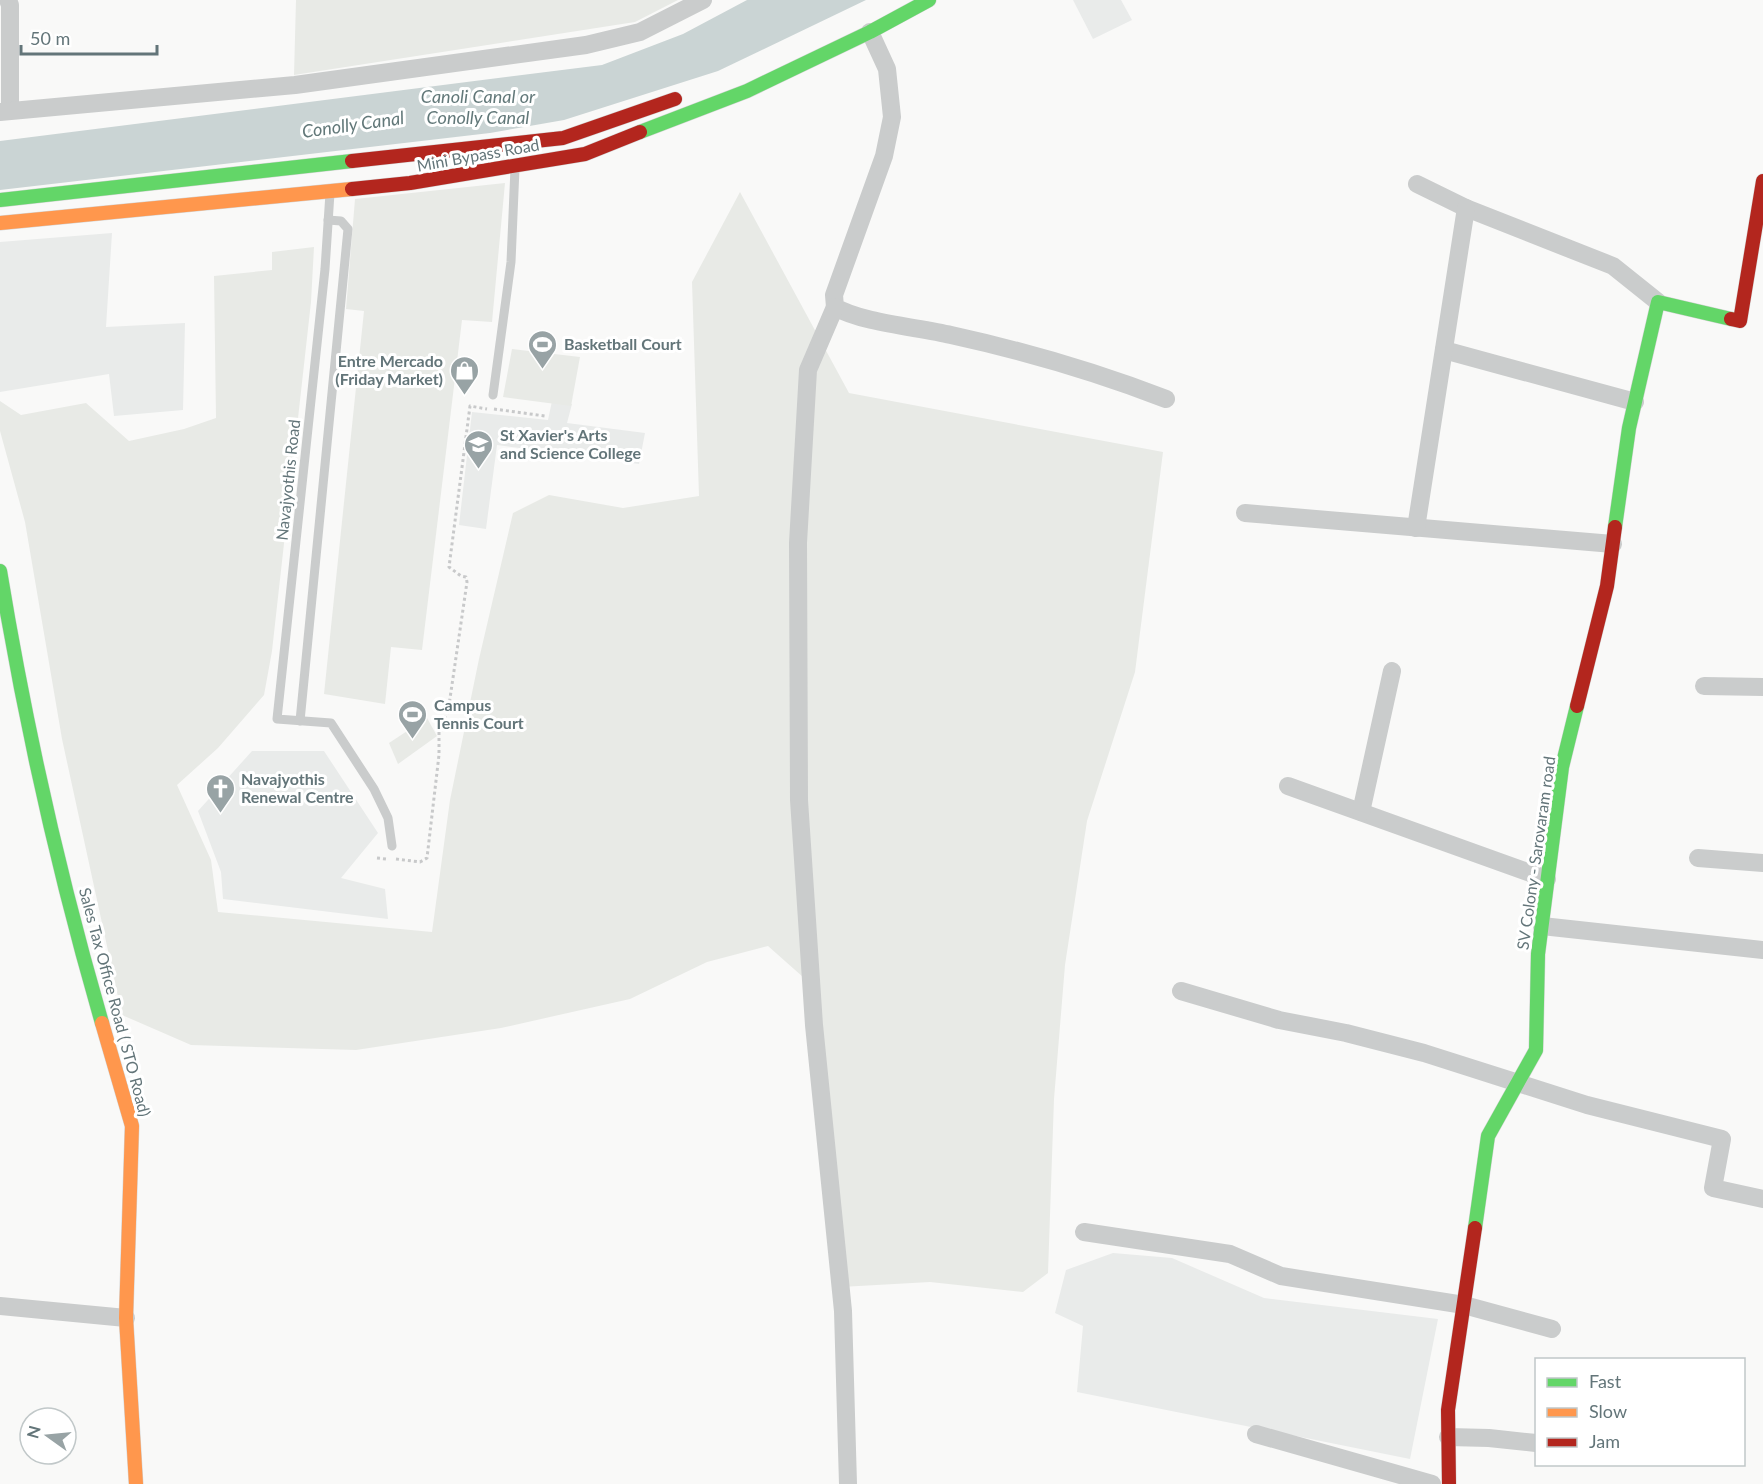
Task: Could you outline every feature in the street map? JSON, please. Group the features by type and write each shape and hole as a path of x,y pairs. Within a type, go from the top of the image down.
{"street":[{"path":"8,0 10,5 5,111 295,85 586,45 640,32 702,0"},
{"name":"Mini Bypass Road","path":"0,223 410,183 585,154 747,91 870,32 929,0"},
{"path":"848,1484 843,1311 814,1025 799,789 798,543 808,370 835,307 834,295 884,156 892,117 887,69 870,32"},
{"name":"Mini Bypass Road","path":"0,200 563,138 687,94"},
{"path":"1417,184 1466,208 1613,266 1658,302 1740,321 1760,223 1763,181"},
{"path":"1416,528 1466,208"},
{"name":"SV Colony - Sarovaram road","path":"1449,1484 1448,1410 1488,1136 1536,1050 1538,954 1562,767 1607,586 1629,429 1658,302"},
{"path":"835,307 856,316 948,334 1036,355 1166,399"},
{"path":"1444,350 1635,402"},
{"path":"1245,513 1613,544"},
{"name":"Sales Tax Office Road ( STO Road)","path":"0,571 15,658 48,818 95,999 132,1126 126,1318 136,1484"},
{"path":"1361,812 1392,671"},
{"path":"1704,686 1763,687"},
{"path":"1288,786 1547,879"},
{"path":"1698,858 1763,863"},
{"path":"1542,926 1763,950"},
{"path":"1181,991 1279,1020 1346,1033 1424,1053 1587,1105 1722,1139 1713,1188 1763,1199"},
{"path":"1084,1232 1230,1254 1281,1276 1464,1305 1552,1329"},
{"path":"0,1306 126,1318"},
{"path":"1256,1434 1432,1484"},
{"path":"1448,1437 1535,1443"}],"lane":[{"path":"493,395 512,262 515,165"},
{"name":"Navajyothis Road","path":"330,191 321,304 277,719 331,723 374,789 388,818 392,846"},
{"path":"300,721 348,229 341,221 328,220"}],"path":[{"path":"376,858 420,862 427,858 439,754 439,726 448,712 467,582 466,577 449,567 470,406 546,416"}],"shaded area":[{"path":"296,0 678,0 635,22 294,75"},
{"path":"1073,0 1121,0 1132,20 1093,39"},
{"path":"505,183 492,322 462,320 422,650 391,647 385,704 324,694 364,311 346,309 355,199"},
{"path":"740,192 849,393 1163,452 1135,672 1087,821 1065,965 1054,1099 1048,1273 1023,1292 930,1282 841,1287 812,985 768,946 707,962 630,999 501,1028 356,1050 191,1045 122,1015 62,739 25,522 0,431 0,401 21,415 86,403 129,441 184,429 216,418 214,276 272,270 272,252 314,247 311,302 272,651 264,695 218,748 177,785 211,860 218,912 432,932 450,800 479,659 513,513 549,495 623,508 699,496 692,282"},
{"path":"112,233 106,327 185,323 183,410 114,416 109,374 0,392 0,242"},
{"name":"Basketball Court","path":"512,349 580,357 571,406 503,397"},
{"name":"St Xavier's Arts and Science College","path":"552,401 572,404 567,423 645,433 639,464 497,445 486,529 459,525 472,412 548,420"},
{"name":"Campus Tennis Court","path":"427,718 437,736 398,764 389,743"},
{"path":"252,751 324,751 378,833 341,878 385,889 388,919 223,899 221,872 198,811"},
{"path":"1113,1253 1172,1258 1264,1298 1438,1319 1410,1459 1077,1392 1083,1326 1055,1313 1066,1270"}],"water":[{"name":"Canoli Canal or Conolly Canal","path":"747,0 866,0 718,71 564,120 490,133 0,190 0,141 602,65 683,34"}],"traffic: fast":[{"path":"640,132 747,91 870,32 929,0"},
{"path":"0,200 352,161"},
{"path":"1615,527 1629,428 1658,302 1731,319"},
{"path":"0,571 20,685 44,798 71,911 102,1023"},
{"path":"1475,1228 1488,1136 1536,1050 1538,954 1562,767 1577,706"}],"traffic: slow":[{"path":"0,223 352,189"},
{"path":"102,1023 132,1126 126,1318 136,1484"}],"traffic: jam":[{"path":"352,161 563,138 675,99"},
{"path":"352,189 410,183 585,154 640,132"},
{"path":"1731,319 1740,321 1763,181"},
{"path":"1577,706 1607,586 1615,527"},
{"path":"1449,1484 1448,1410 1475,1228"}],"place":[{"name":"Basketball Court","path":"543,370"},
{"name":"Entre Mercado (Friday Market)","path":"464,396"},
{"name":"St Xavier's Arts and Science College","path":"479,470"},
{"name":"Campus Tennis Court","path":"413,740"},
{"name":"Navajyothis Renewal Centre","path":"220,814"}],"water label":[{"name":"Conolly Canal","path":"353,125"}]}
